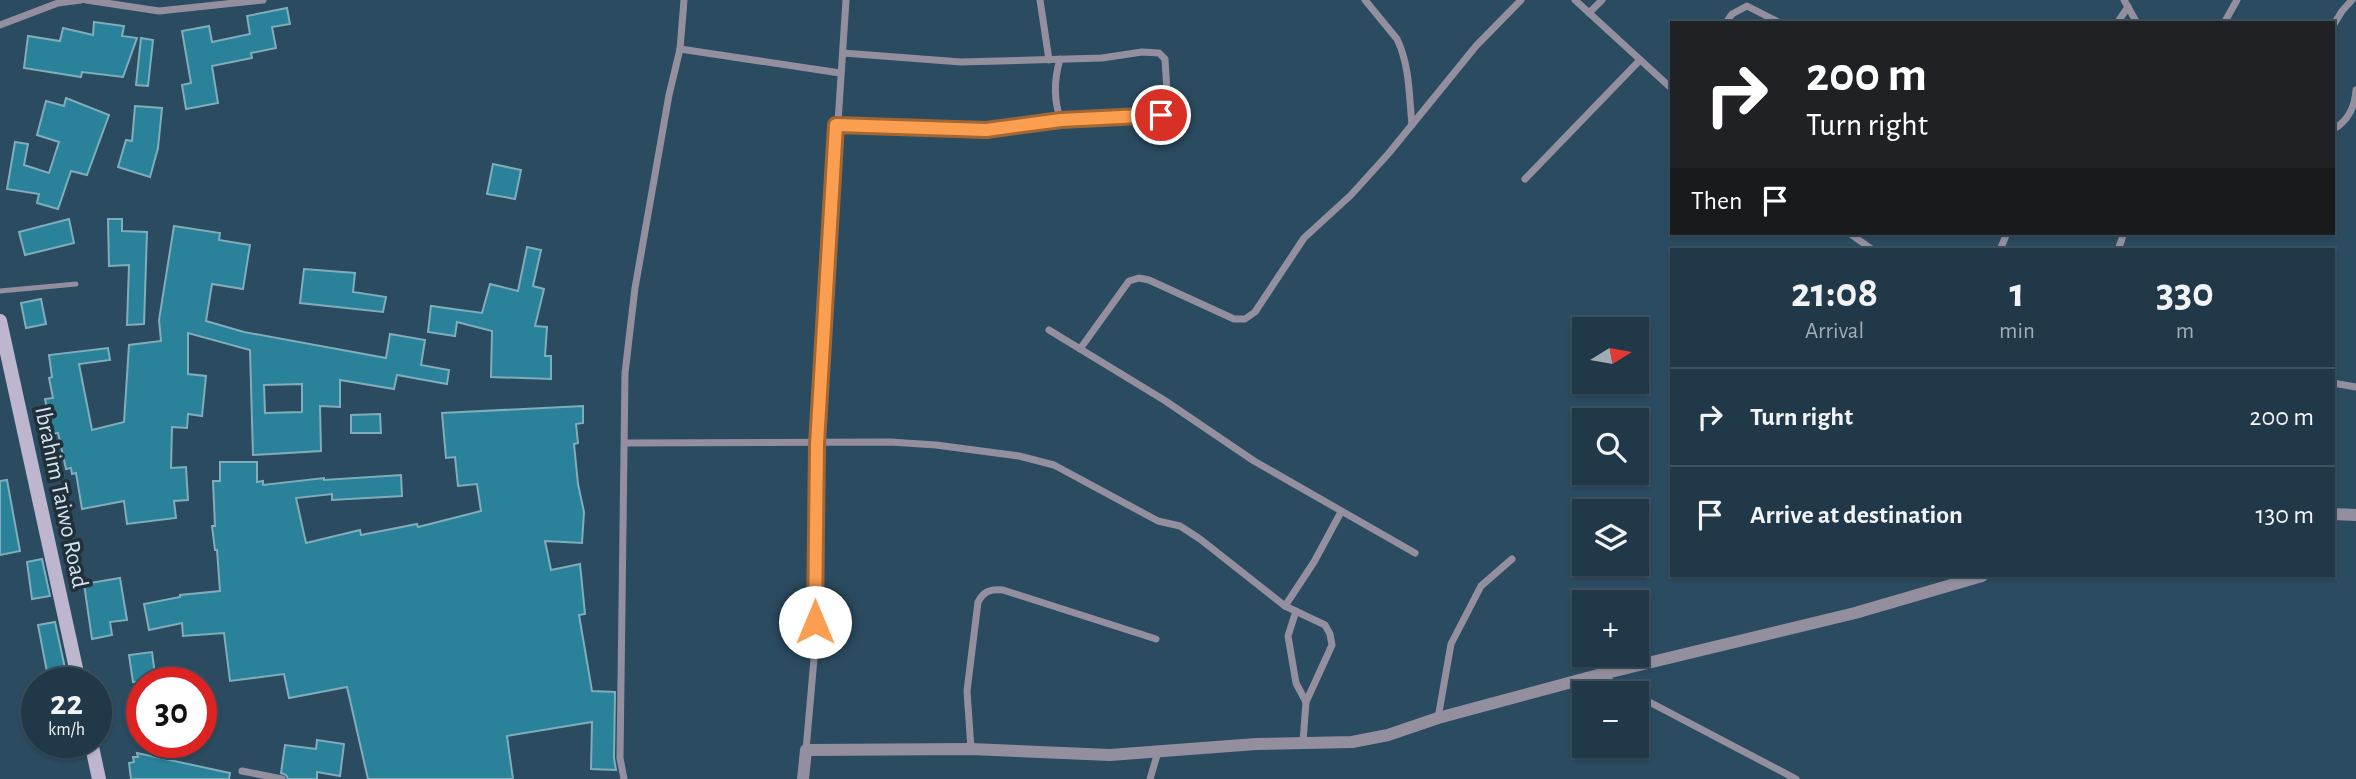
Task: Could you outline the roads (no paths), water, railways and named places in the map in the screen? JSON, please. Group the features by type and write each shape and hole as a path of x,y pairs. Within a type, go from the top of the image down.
{"main road":[{"name":"Ibrahim Taiwo Road","path":"1,326 5,360 76,667"},
{"path":"94,758 99,779"}],"street":[{"path":"0,25 58,3 84,0 159,11 263,0"},
{"path":"624,779 620,758 625,373 635,289 669,95 680,49 684,0"},
{"path":"803,779 815,647 817,444 846,0"},
{"path":"1040,0 1049,60"},
{"path":"1365,0 1401,47 1408,75 1412,125"},
{"path":"1080,349 1129,281 1139,278 1149,280 1234,319 1245,319 1255,313 1304,238 1351,195 1476,46 1521,0"},
{"path":"1575,0 1670,87"},
{"path":"1589,13 1602,0"},
{"path":"2225,21 2237,0"},
{"path":"2335,22 2352,0"},
{"path":"2118,21 2126,4"},
{"path":"2126,4 2136,21"},
{"path":"1727,21 1732,14 1747,6 1776,21"},
{"path":"680,49 840,73"},
{"path":"836,125 986,130 1061,120 1161,115 1168,109 1165,59 1159,53 1142,52 1060,60 961,62 843,53"},
{"path":"1060,60 1055,91 1061,120"},
{"path":"1525,179 1640,60"},
{"path":"2335,126 2351,113 2356,90"},
{"path":"1853,235 1870,248"},
{"path":"1049,330 1164,400 1254,461 1415,553"},
{"path":"2335,383 2356,387"},
{"path":"626,443 890,442 1019,456 1054,466 1158,521 1180,526 1285,606 1325,625 1332,645 1306,702 1303,742"},
{"path":"1285,606 1314,562 1341,512"},
{"path":"2335,514 2356,515"},
{"path":"1438,718 1451,645 1481,586 1512,559"},
{"path":"806,750 971,749 1110,755 1303,742 1352,742 1388,735 1438,718 1598,675 1854,613 1979,577"},
{"path":"971,749 967,691 978,603 983,594 992,589 1003,590 1156,639"},
{"path":"1296,611 1288,636 1296,683 1306,702"},
{"path":"1598,675 1609,681"},
{"path":"1649,702 1796,779"},
{"path":"1150,779 1158,751"},
{"path":"242,771 282,779"}],"lane":[{"path":"0,291 76,284"}]}
